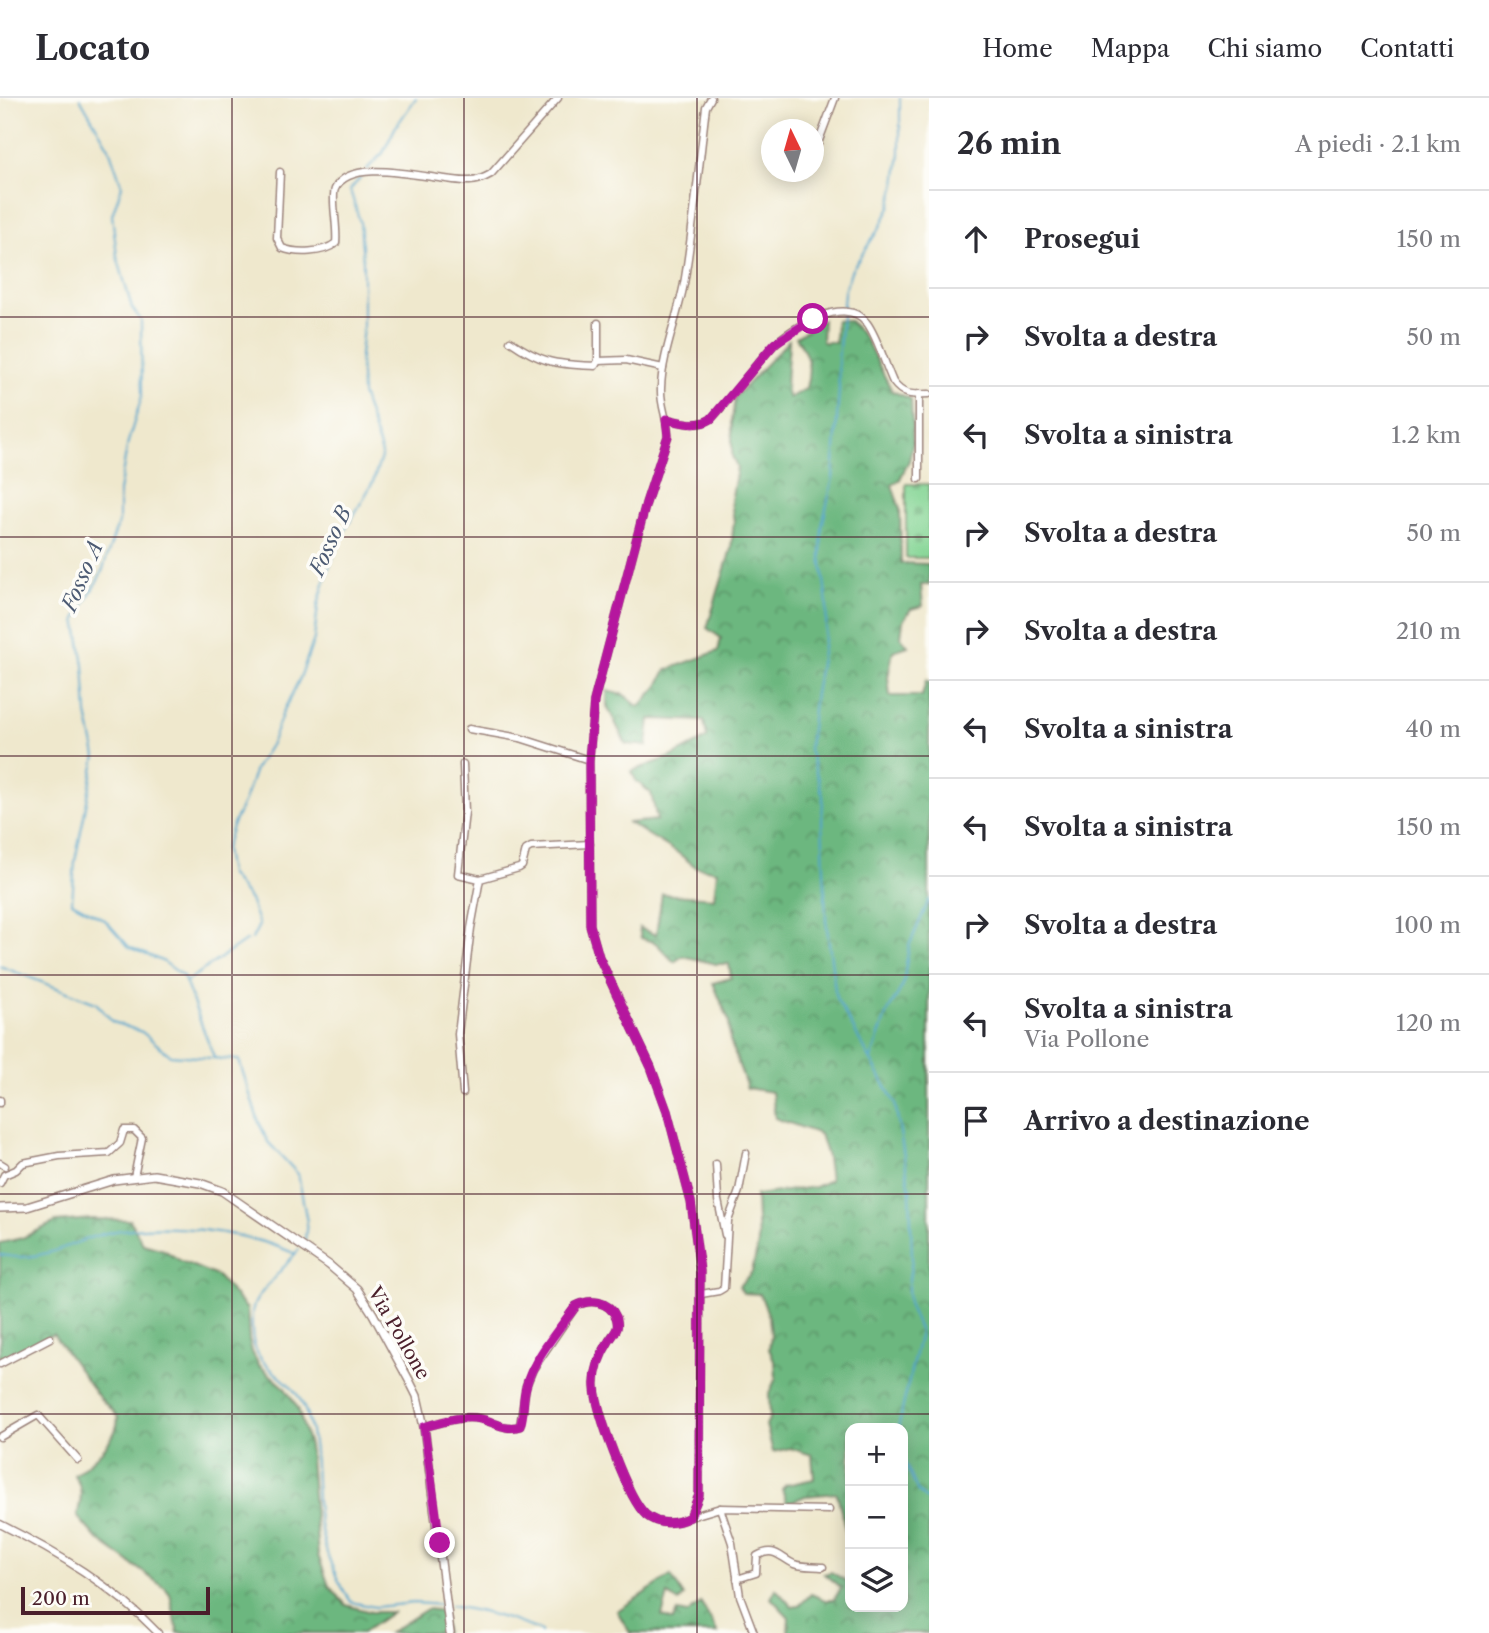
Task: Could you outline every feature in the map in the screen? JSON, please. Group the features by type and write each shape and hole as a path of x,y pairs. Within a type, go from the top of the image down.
{"street":[{"path":"280,172 277,238 282,248 290,251 327,250 336,243 338,229 333,192 341,180 356,173 396,171 467,181 479,180 491,174 558,98"},
{"path":"690,1517 699,1495 701,1294 698,1249 691,1202 667,1111 651,1067 599,957 592,932 589,760 594,701 646,503 668,436 666,419 660,404 663,368 674,332 685,278 706,107 711,98"},
{"path":"824,127 835,98"},
{"path":"666,419 704,424 775,343 813,319 836,311 848,312 867,321 899,390 905,394 929,394"},
{"path":"510,341 534,357 595,366 598,361 598,323"},
{"path":"598,361 626,359 663,368"},
{"path":"919,394 919,479"},
{"path":"469,729 520,738 589,760"},
{"path":"463,764 465,812 458,874 480,879 519,868 526,850 531,847 590,844"},
{"path":"463,1093 458,1034 480,879"},
{"path":"0,1183 4,1175 16,1170 23,1163 58,1156 110,1153 120,1143 124,1130 134,1130 142,1138 134,1177"},
{"path":"701,1294 724,1288 728,1221 739,1191 746,1153"},
{"path":"716,1164 718,1200 726,1237"},
{"name":"Via Pollone","path":"0,1208 27,1207 114,1180 154,1175 177,1177 222,1191 344,1277 366,1301 417,1396 424,1427 450,1633"},
{"path":"424,1427 464,1419 480,1419 506,1428 520,1426 526,1386 533,1369 576,1306 584,1301 593,1301 611,1310 617,1319 617,1328 599,1360 595,1386 599,1410 628,1488 647,1516 657,1521 678,1523 720,1508 829,1510"},
{"path":"0,1364 50,1338"},
{"path":"0,1437 38,1415 78,1460"},
{"path":"720,1508 732,1543 740,1596 754,1633"},
{"path":"0,1524 96,1579 134,1608 158,1633"},
{"path":"0,1532 8,1528"},
{"path":"737,1579 756,1573 757,1556 763,1553 779,1553 794,1564 822,1567"}],"green space":[{"path":"823,320 822,342 835,342 836,320 850,321 865,338 892,391 911,399 913,443 909,461 899,481 892,485 900,509 901,563 929,564 929,585 921,585 923,606 911,609 903,621 901,637 908,646 893,651 888,677 890,696 922,696 926,680 929,682 929,1633 788,1633 789,1617 771,1598 776,1589 792,1607 799,1606 811,1594 825,1600 834,1600 841,1588 824,1574 831,1572 845,1580 845,1612 908,1612 908,1423 845,1423 845,1528 837,1493 805,1496 787,1504 782,1489 786,1485 814,1479 812,1455 790,1448 773,1452 766,1425 770,1417 769,1393 776,1378 775,1362 769,1349 769,1317 760,1294 743,1293 739,1286 752,1272 758,1244 756,1195 815,1187 830,1180 827,1157 820,1134 775,1118 772,1092 747,1088 730,1040 729,1021 713,983 731,978 729,964 716,964 683,956 674,962 656,943 641,938 639,928 656,935 662,894 714,898 717,871 696,867 629,823 657,820 651,793 636,781 632,771 671,757 707,738 704,721 650,719 647,746 626,744 607,706 607,691 624,695 639,707 658,686 666,670 718,651 721,638 707,628 731,549 734,521 731,501 737,468 732,456 735,397 789,340 787,394 789,398 806,388 808,361 796,337"},
{"path":"906,484 929,484 929,558 906,558"},
{"path":"130,1220 143,1244 164,1250 181,1261 217,1276 247,1309 252,1352 259,1365 284,1387 298,1408 309,1446 318,1555 329,1586 346,1605 371,1612 392,1612 362,1633 178,1633 170,1594 165,1588 97,1539 77,1516 80,1490 74,1475 109,1442 117,1426 118,1417 98,1396 53,1334 0,1360 0,1243 22,1238 56,1222"},
{"path":"671,1576 684,1596 679,1602 668,1595 662,1616 673,1621 677,1612 687,1614 701,1603 718,1633 630,1633 617,1611"},
{"path":"427,1609 443,1611 445,1633 389,1633"}],"waterway":[{"name":"Fosso A","path":"80,98 109,148 122,186 112,215 117,256 132,308 141,320 142,396 128,442 119,491 119,520 102,572 76,619 84,665 87,714 96,756 75,861 72,902 105,920 129,947 164,962 183,976 214,1057"},
{"name":"Fosso B","path":"367,169 383,153 395,128 416,98"},
{"path":"899,1423 920,1332 909,1306 908,1287 912,1259 910,1191 895,1103 836,998 826,920 823,796 809,749 826,628 827,604 821,556 822,526 833,478 844,293 851,271 890,207 900,153 900,98"},
{"name":"Fosso B","path":"252,939 259,925 250,900 229,874 225,849 255,769 272,742 300,678 314,639 318,605 327,573 340,539 373,482 382,454 362,394 360,356 363,262 360,222 350,190 360,178"},
{"path":"871,1059 886,1015 903,985 909,946 929,900"},
{"name":"Fosso B","path":"187,981 247,940"},
{"path":"0,966 96,1003 113,1022 142,1032 170,1055 239,1060 268,1142 298,1174 307,1222 302,1244"},
{"path":"0,1255 32,1256 110,1232 155,1228 229,1234 296,1254"},
{"path":"299,1249 255,1302 252,1313 253,1343 264,1362 295,1391 306,1413 314,1450 317,1501 327,1554 351,1602 375,1607 414,1603 444,1605"},
{"path":"908,1469 918,1492 929,1501"},
{"path":"449,1606 496,1616 541,1633"}],"route":[{"path":"440,1543 424,1427 464,1419 480,1419 506,1428 520,1426 526,1386 533,1369 576,1306 584,1301 604,1305 617,1319 617,1328 599,1360 595,1386 599,1410 635,1503 647,1516 657,1521 678,1523 690,1517 699,1495 700,1271 691,1202 667,1111 651,1067 599,957 590,925 589,760 594,701 646,503 668,436 666,419 704,424 720,409 775,343 813,319"}]}
